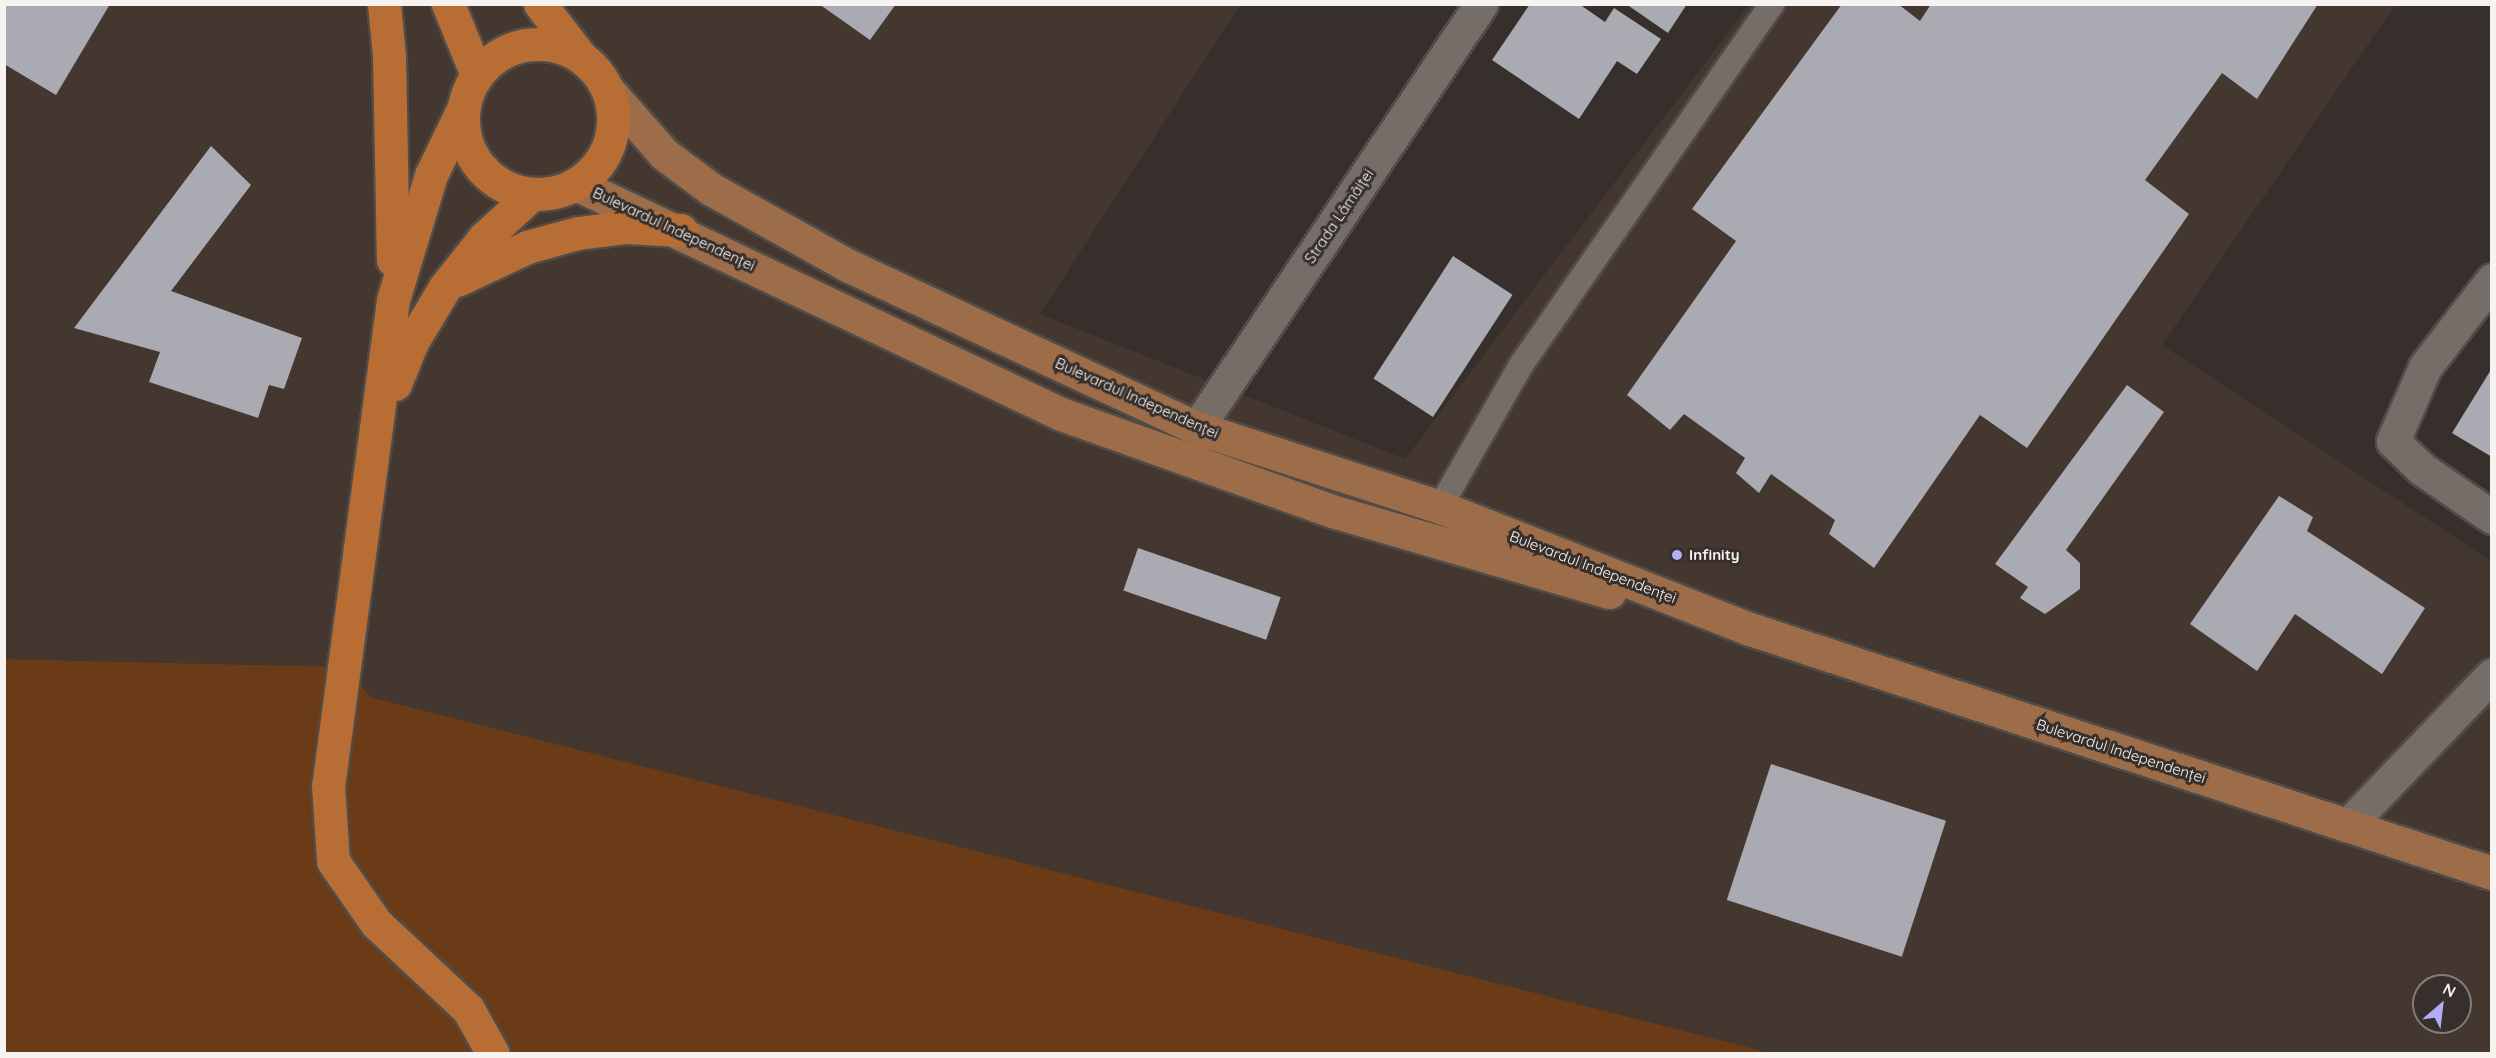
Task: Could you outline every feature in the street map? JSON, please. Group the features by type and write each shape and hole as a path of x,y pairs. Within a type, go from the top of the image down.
{"highway":[{"path":"384,4 389,56 393,300 379,425 328,785 333,861 376,923 468,1009 493,1053"},
{"path":"448,4 477,75"},
{"path":"464,107 466,142 474,158 499,182 532,194 555,192 576,184 594,171 606,153 614,112 608,90 597,71 580,56 540,4"},
{"path":"393,300 431,175 477,75 494,58 514,47 548,45 580,56"},
{"path":"379,425 412,342 445,287 484,238 532,194"},
{"path":"445,287 527,247 578,233 625,227 681,230"}],"main road":[{"name":"Bulevardul Independenței","path":"608,90 664,154 711,189 858,271 1197,428 1440,507 1750,629 2492,873"},
{"name":"Bulevardul Independenței","path":"576,184 681,230 963,370 1061,414 1179,459 1529,571 1750,629"}],"street":[{"name":"Strada Lămâiței","path":"1197,428 1481,4"},
{"path":"2492,280 2425,367 2393,441 2422,469 2492,517"},
{"path":"2348,825 2492,675"}],"lane":[{"path":"1440,507 1521,364 1772,4"}],"shaded area":[{"path":"5,5 1240,5 1040,314 1405,459 1749,5 2395,5 2162,345 2491,561 2491,1053 1771,1053 369,697 346,667 5,659"},
{"path":"5,659 346,667 370,697 1771,1053 5,1054"}],"building":[{"path":"4,4 110,4 56,95 4,64"},
{"path":"819,4 896,4 870,40"},
{"path":"1530,4 1579,4 1605,22 1614,8 1661,39 1637,74 1617,61 1579,119 1492,60"},
{"path":"1626,4 1687,4 1668,33"},
{"path":"1842,4 1898,4 1920,21 1931,4 2318,4 2257,99 2222,73 2145,180 2189,214 2027,448 1980,415 1874,568 1829,534 1835,520 1771,474 1759,493 1736,473 1745,458 1684,414 1670,430 1627,395 1736,241 1692,209"},
{"path":"211,146 251,185 171,291 302,338 284,389 269,385 258,418 149,382 160,352 74,328"},
{"path":"1453,256 1513,295 1433,417 1373,378"},
{"path":"2492,368 2492,457 2452,433"},
{"path":"2127,385 2164,412 2066,550 2080,563 2080,589 2045,614 2020,598 2028,587 1995,564"},
{"path":"2279,496 2313,517 2307,531 2425,608 2382,674 2295,614 2257,671 2190,624"},
{"path":"1138,548 1281,597 1266,640 1123,591"},
{"path":"1771,764 1946,821 1902,957 1727,900"}],"place":[{"name":"Infinity","path":"1677,555"}]}
